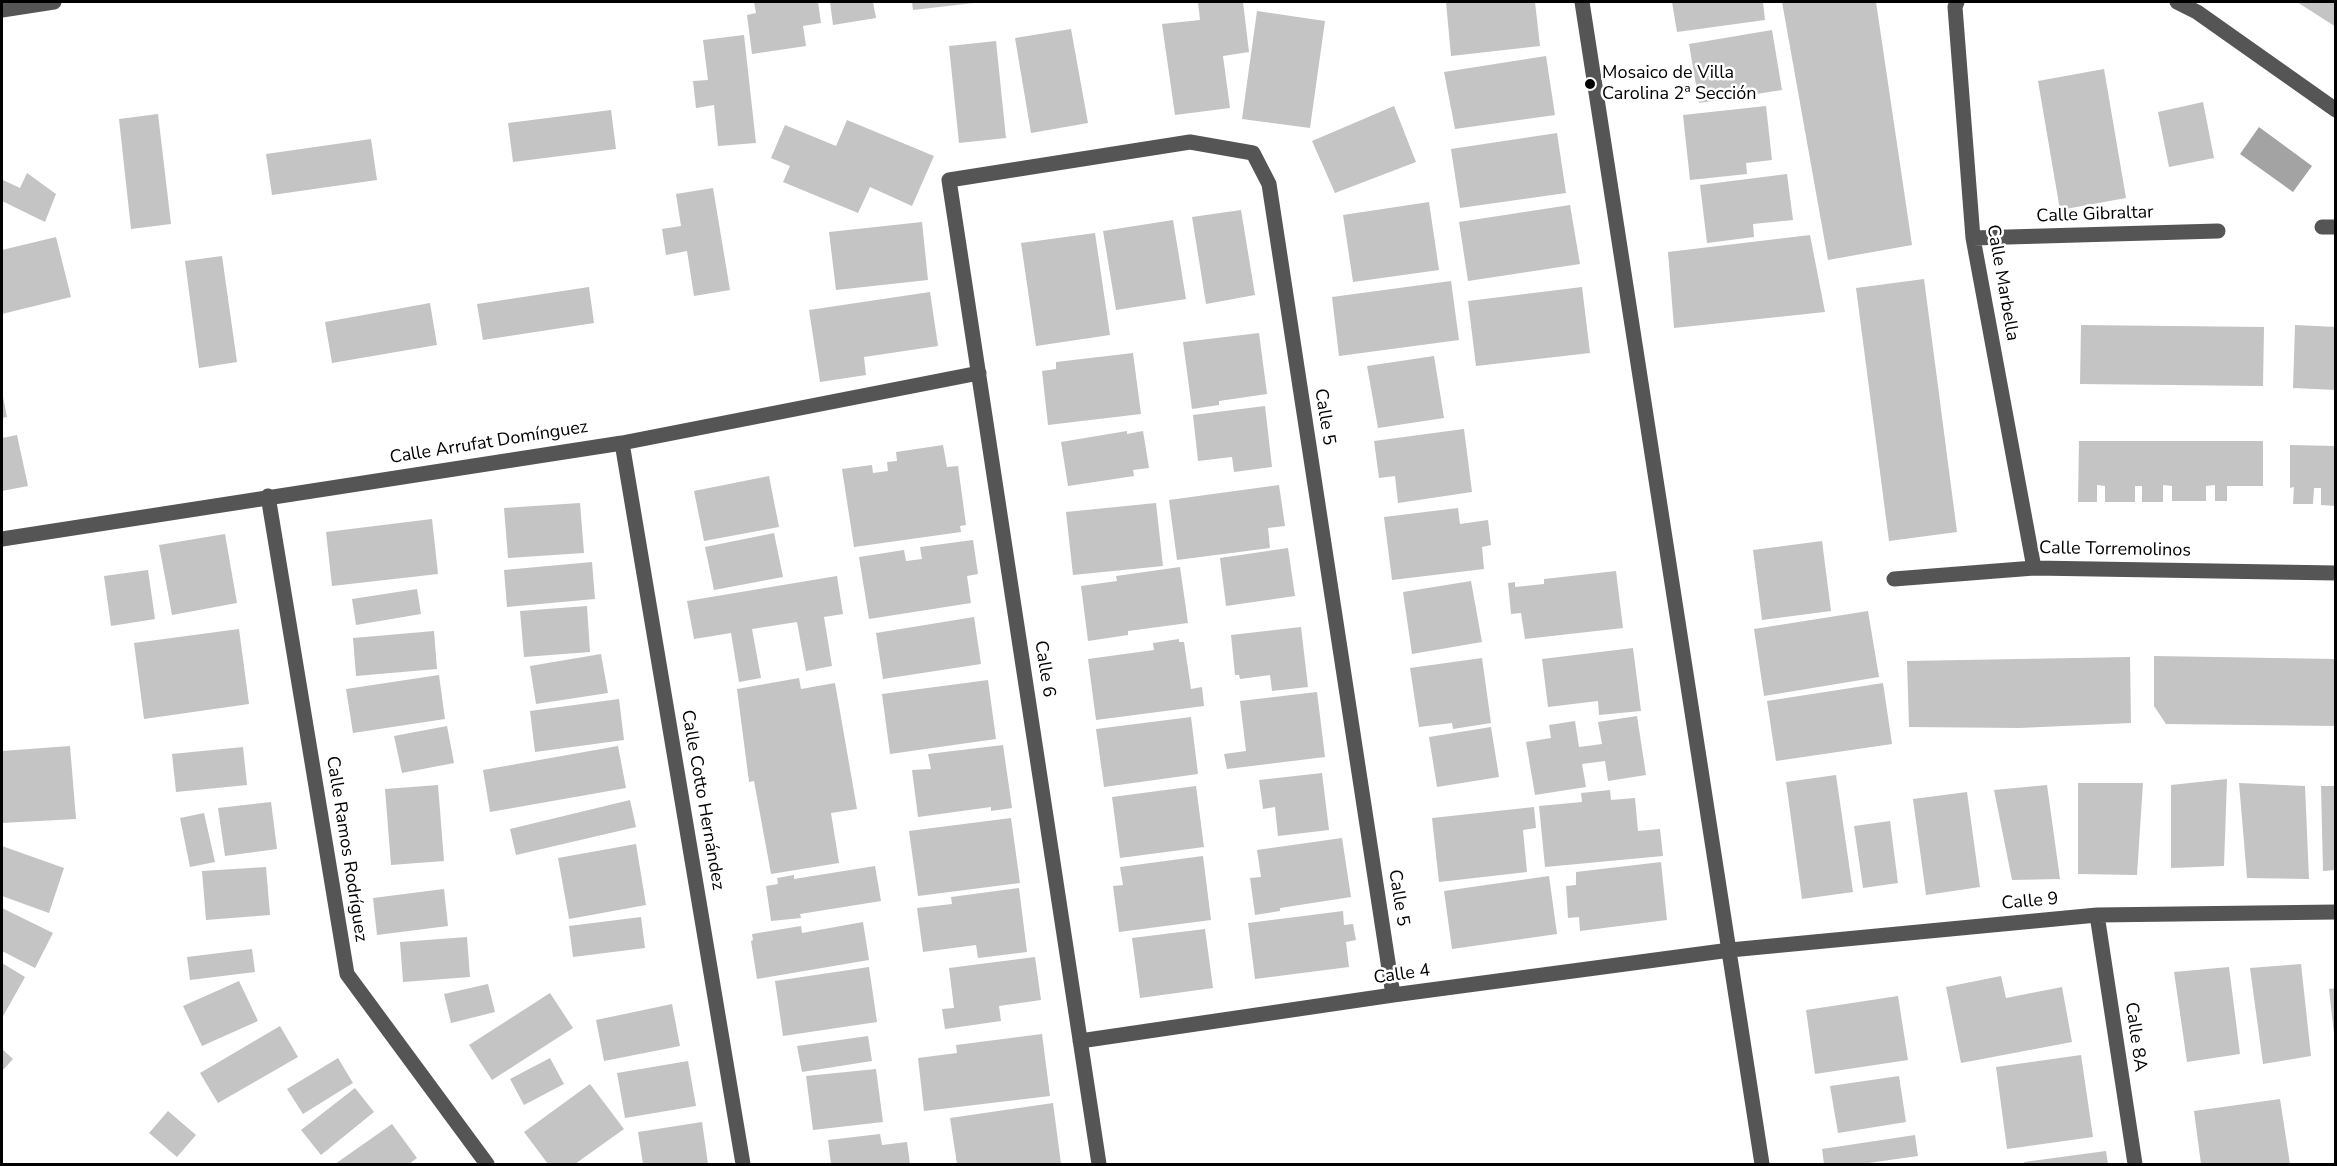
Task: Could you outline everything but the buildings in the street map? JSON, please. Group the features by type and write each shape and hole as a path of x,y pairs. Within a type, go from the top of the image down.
{"street":[{"path":"2,10 54,2"},
{"path":"1582,2 1762,1164"},
{"name":"Calle Marbella","path":"1957,2 1955,7 1973,238 2034,568"},
{"path":"2177,2 2196,12 2336,110"},
{"name":"Calle 5","path":"949,180 1190,142 1253,153 1269,184 1393,995"},
{"name":"Calle 6","path":"949,180 1099,1164"},
{"name":"Calle Gibraltar","path":"1973,238 2218,231"},
{"name":"Calle Arrufat Domínguez","path":"2,539 622,443 979,373"},
{"name":"Calle Cotto Hernández","path":"622,443 743,1164"},
{"name":"Calle Ramos Rodríguez","path":"268,496 347,974 487,1164"},
{"name":"Calle Torremolinos","path":"1894,579 2034,568 2336,573"},
{"name":"Calle 9","path":"1730,950 2097,915 2336,912"},
{"name":"Calle 8A","path":"2097,915 2134,1164"},
{"name":"Calle 4","path":"1080,1041 1393,995 1730,950"}],"shaded area":[{"path":"2259,127 2312,166 2293,192 2240,154"}],"place":[{"name":"Mosaico de Villa Carolina 2ª Sección","path":"1590,84"}]}
